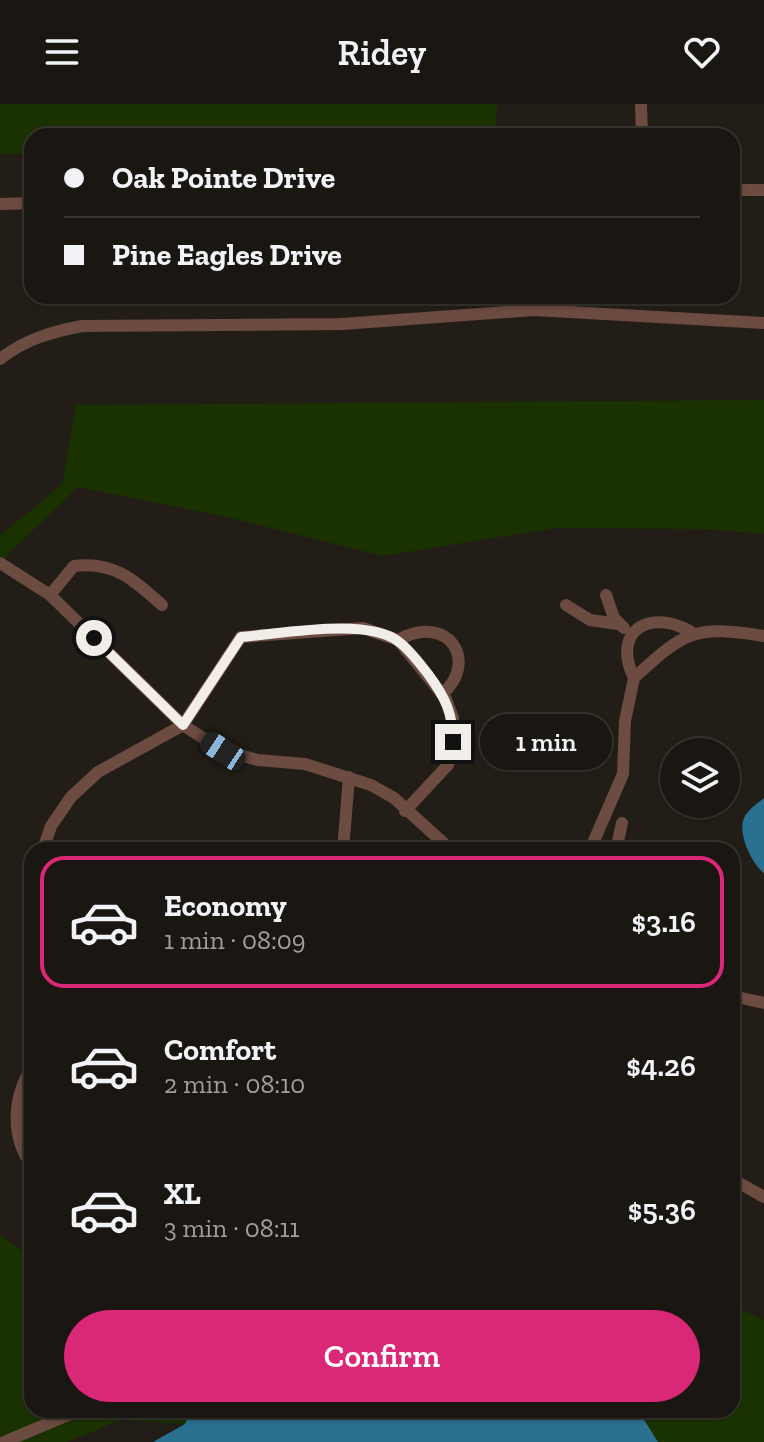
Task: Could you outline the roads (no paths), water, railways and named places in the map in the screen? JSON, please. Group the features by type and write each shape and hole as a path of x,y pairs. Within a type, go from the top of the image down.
{"street":[{"path":"641,104 642,128"},
{"path":"740,190 764,190"},
{"path":"0,204 24,203"},
{"path":"0,359 18,345 46,332 82,326 342,324 534,310 764,323"},
{"path":"0,563 50,595 183,725 223,751 258,760 305,764 349,777 394,798 442,842"},
{"path":"50,595 74,566 95,565 125,573 162,605"},
{"path":"606,595 618,624"},
{"path":"566,605 590,620 618,624 633,634"},
{"path":"593,842 623,774 625,721 634,678 627,662 627,643 633,634 652,621 671,620 691,632 727,630 764,636"},
{"path":"46,842 51,826 65,807 98,772 183,725 241,637 363,628 398,640 442,694 453,718 453,742 448,765 405,811"},
{"path":"398,640 419,631 432,630 448,637 455,649 457,675 454,683 442,694"},
{"path":"634,678 691,632"},
{"path":"344,842 349,777"},
{"path":"618,842 622,823"},
{"path":"740,998 764,1003"},
{"path":"24,1080 15,1114 18,1135 24,1148"},
{"path":"740,1184 764,1197"},
{"path":"4,1442 61,1418"}],"water":[{"path":"764,798 764,873 750,855 742,830 745,816"},
{"path":"188,1418 643,1418 658,1442 153,1442 185,1424"}]}
